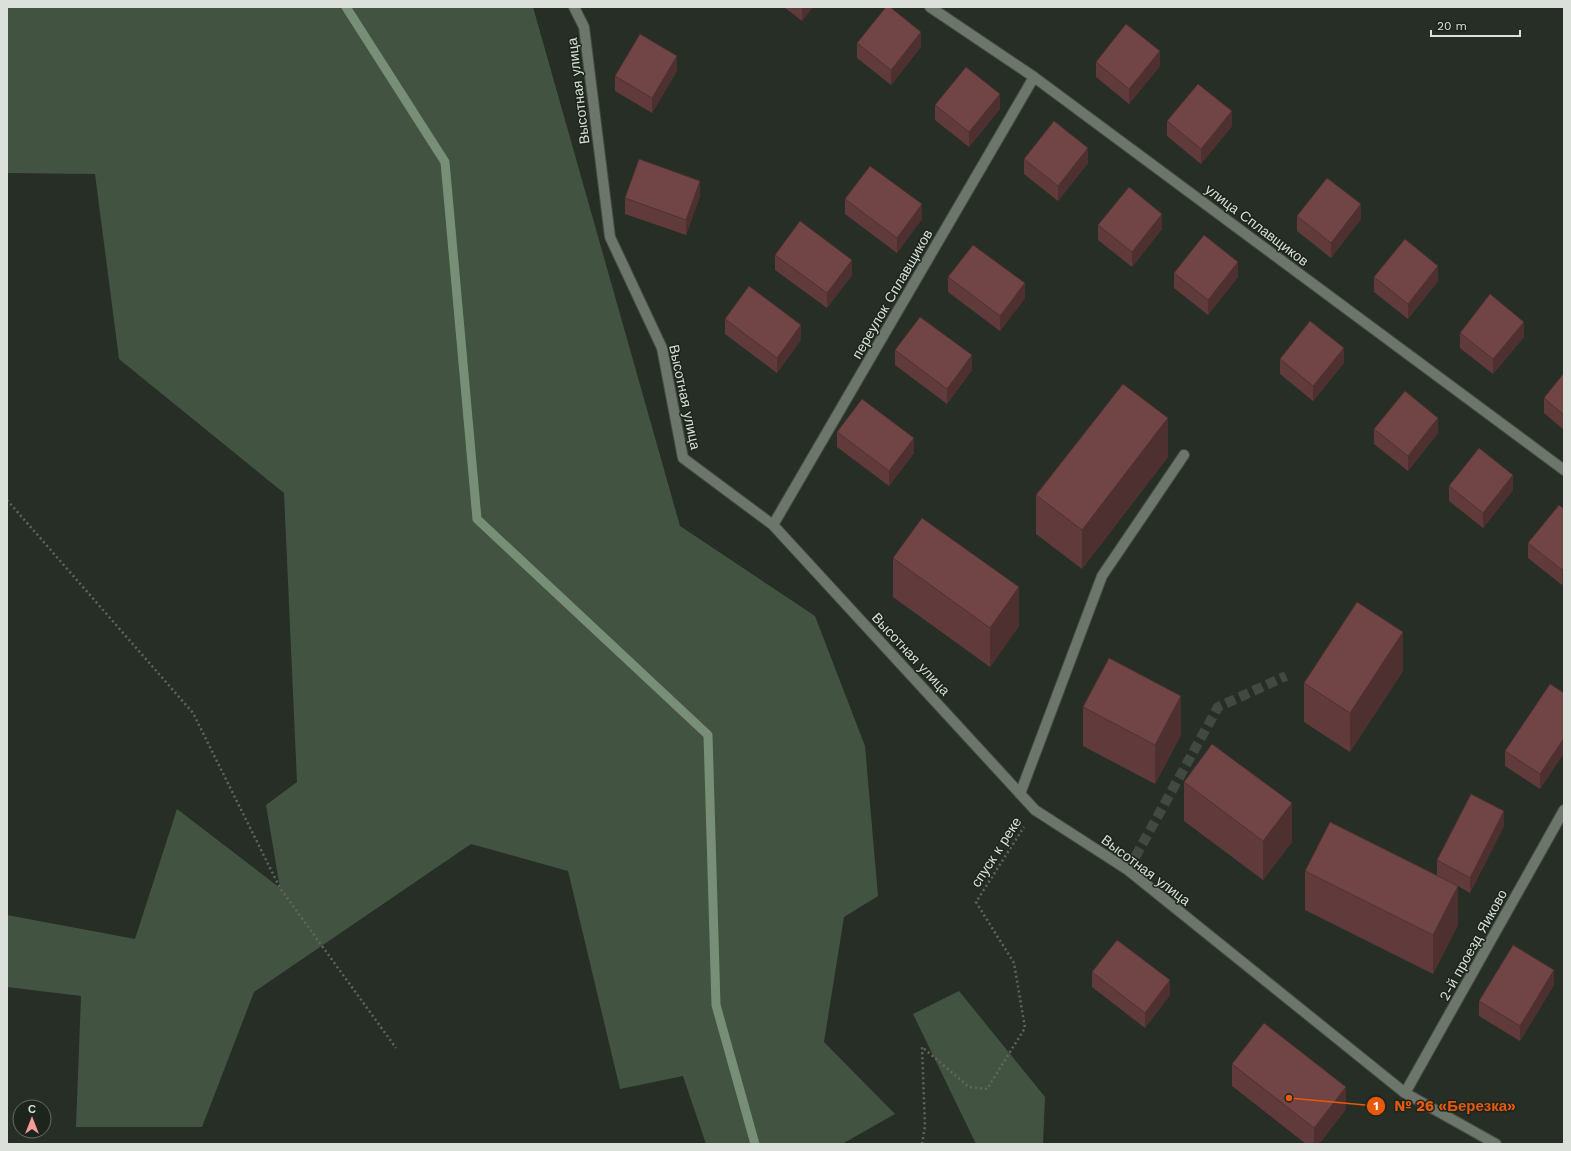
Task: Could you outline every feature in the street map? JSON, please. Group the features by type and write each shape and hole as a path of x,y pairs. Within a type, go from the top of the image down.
{"street":[{"name":"Высотная улица","path":"574,7 584,27 610,237 662,348 682,458 773,526 1035,810 1128,870 1405,1093 1496,1144"},
{"name":"улица Сплавщиков","path":"930,7 1034,77 1564,470"},
{"name":"переулок Сплавщиков","path":"773,526 1034,77"},
{"path":"1020,794 1102,576 1184,455"},
{"name":"2-й проезд Яиково","path":"1405,1093 1564,810"}],"path":[{"path":"7,500 193,713 280,888 396,1048"},
{"name":"спуск к реке","path":"922,1144 925,1126 922,1047 969,1087 987,1089 1025,1028 1014,963 976,902 1035,810"}],"green space":[{"path":"7,7 533,7 680,526 815,616 865,746 878,896 844,917 824,1042 895,1114 842,1144 706,1144 683,1076 620,1089 568,871 471,844 254,992 202,1127 76,1127 81,996 7,987 7,915 135,939 177,809 280,888 266,805 297,782 284,493 119,359 95,174 7,173"},
{"path":"959,991 1045,1097 1043,1144 976,1144 913,1014"}],"building":[{"path":"886,7 890,7 921,32 891,70 857,43"},
{"path":"1126,24 1160,51 1129,89 1096,62"},
{"path":"640,34 677,56 652,98 615,76"},
{"path":"966,67 1000,94 969,132 935,105"},
{"path":"1198,84 1232,111 1201,149 1167,121"},
{"path":"1054,121 1088,148 1058,186 1024,159"},
{"path":"639,159 700,181 686,220 625,198"},
{"path":"870,166 922,204 897,238 845,199"},
{"path":"1327,178 1361,204 1331,243 1297,216"},
{"path":"1129,187 1162,214 1132,252 1098,225"},
{"path":"800,221 852,260 827,293 775,255"},
{"path":"1204,235 1238,262 1208,300 1174,273"},
{"path":"1405,239 1438,266 1408,304 1374,277"},
{"path":"973,245 1025,283 1000,316 948,277"},
{"path":"749,286 801,325 777,358 725,319"},
{"path":"1490,294 1524,322 1493,359 1460,333"},
{"path":"920,317 972,355 947,389 895,350"},
{"path":"1310,321 1344,348 1313,386 1280,359"},
{"path":"1564,373 1564,415 1544,398"},
{"path":"1123,384 1168,418 1082,530 1036,495"},
{"path":"1405,391 1438,418 1408,456 1374,429"},
{"path":"862,399 914,438 889,471 837,432"},
{"path":"1479,448 1513,475 1483,513 1449,486"},
{"path":"1559,505 1564,509 1564,567 1562,570 1528,543"},
{"path":"922,518 1019,587 990,628 893,558"},
{"path":"1357,602 1403,632 1350,713 1304,683"},
{"path":"1109,658 1181,696 1155,745 1083,707"},
{"path":"1550,684 1564,693 1564,738 1540,774 1505,751"},
{"path":"1212,744 1292,803 1263,841 1184,782"},
{"path":"1471,794 1504,811 1470,878 1437,860"},
{"path":"1330,822 1458,886 1433,935 1305,871"},
{"path":"1117,940 1170,980 1145,1013 1092,972"},
{"path":"1513,945 1554,970 1520,1026 1479,1001"},
{"path":"1264,1023 1346,1087 1314,1128 1232,1064"}],"waterway":[{"path":"346,7 445,162 477,519 708,735 716,1005 755,1144"}],"tunnel":[{"path":"1128,870 1218,707 1286,676"}],"place":[{"name":"№ 26 «Березка»","path":"1289,1098"}]}
